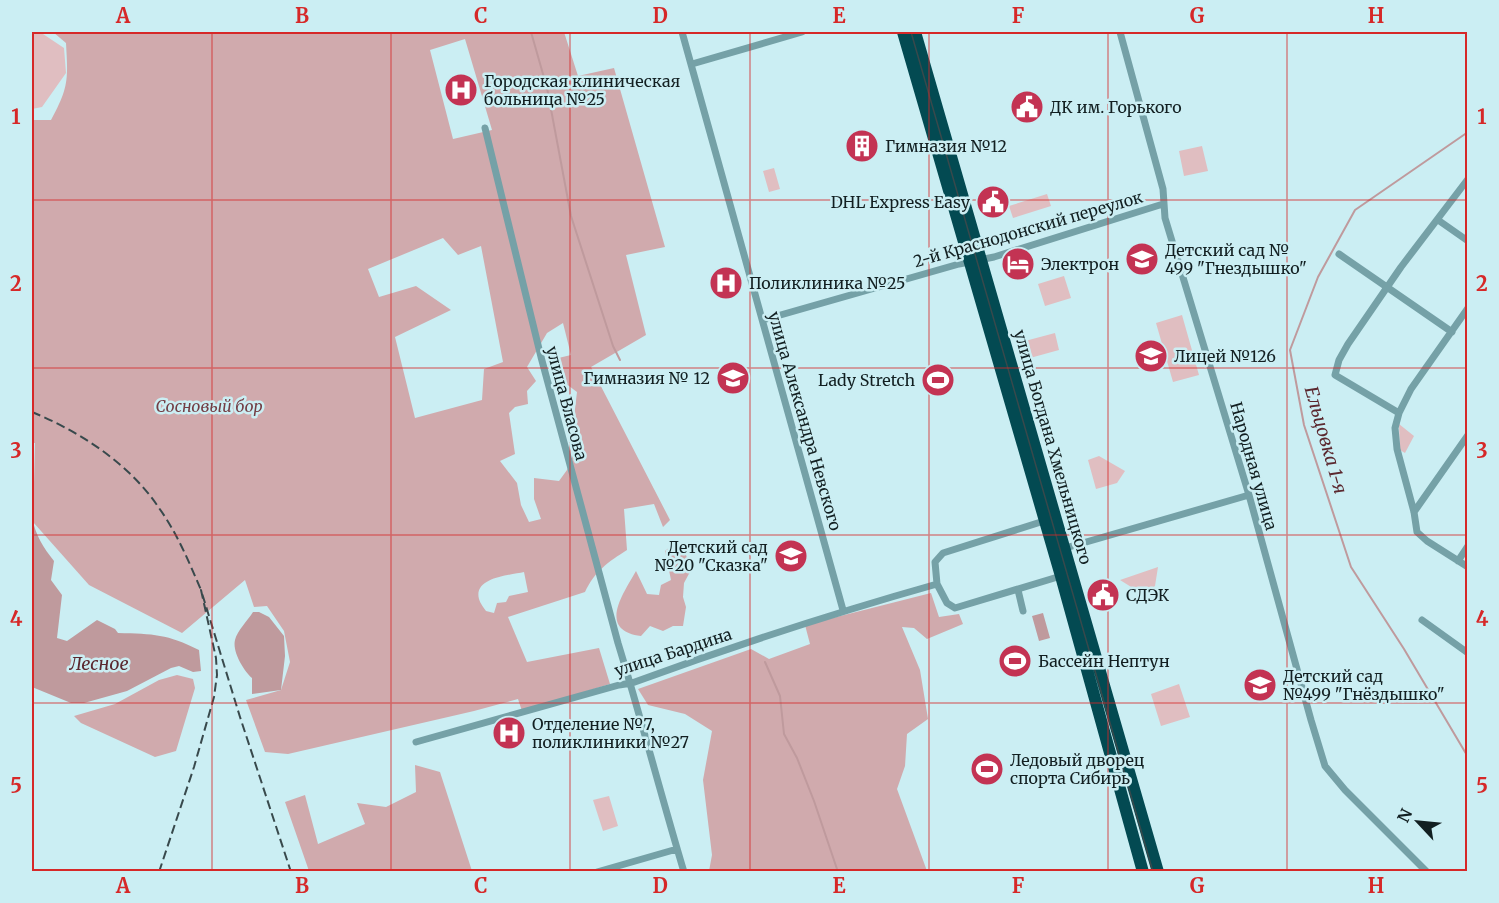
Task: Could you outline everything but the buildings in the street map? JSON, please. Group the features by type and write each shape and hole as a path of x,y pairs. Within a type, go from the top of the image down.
{"highway":[{"name":"улица Богдана Хмельницкого","path":"903,32 1044,521 1060,549 1061,576 1143,872"},
{"name":"улица Богдана Хмельницкого","path":"915,32 982,259 1060,549 1158,872"}],"street":[{"name":"улица Александра Невского","path":"682,32 843,610"},
{"path":"692,64 802,32"},
{"name":"Народная улица","path":"1120,32 1161,181 1165,218 1249,495 1311,720 1326,766 1345,790 1427,872"},
{"name":"улица Власова","path":"485,129 541,357 618,643 632,683 684,872"},
{"path":"1399,413 1335,375 1339,360 1412,250 1438,220 1467,179"},
{"name":"2-й Краснодонский переулок","path":"763,320 982,259 1163,204"},
{"path":"1438,220 1467,241"},
{"path":"1339,254 1452,332"},
{"path":"1467,308 1412,389 1399,413 1395,428 1397,449 1417,532 1427,542 1467,567"},
{"path":"1414,512 1467,435"},
{"path":"1060,549 1249,495"},
{"path":"1044,521 943,553 935,562 938,584 947,603 955,608 1061,576"},
{"path":"1458,561 1467,546"},
{"name":"улица Бардина","path":"416,742 632,683 843,610 938,584"},
{"path":"1018,590 1023,611"},
{"path":"1422,620 1467,653"},
{"path":"597,872 677,849"}],"shaded area":[{"path":"32,32 40,32 64,48 66,73 42,107 32,109"},
{"path":"1202,146 1208,171 1184,176 1179,151"},
{"path":"774,168 780,189 769,192 763,171"},
{"path":"1047,194 1051,206 1013,218 1009,206"},
{"path":"1064,276 1071,298 1045,306 1038,284"},
{"path":"1182,315 1199,375 1173,382 1156,323"},
{"path":"1055,333 1059,350 1030,358 1025,341"},
{"path":"1399,424 1414,436 1405,453 1400,450"},
{"path":"1099,456 1125,471 1117,483 1096,489 1088,460"},
{"path":"1158,567 1155,586 1144,595 1120,580"},
{"path":"1179,684 1190,717 1161,726 1151,694"},
{"path":"609,796 618,826 603,831 593,800"}],"green space":[{"name":"Сосновый бор","path":"53,32 564,32 578,76 614,68 665,247 626,255 646,335 591,367 670,520 663,527 654,504 624,509 627,550 593,578 585,592 508,617 527,662 599,648 610,684 522,711 518,699 288,754 265,752 246,700 281,690 290,662 284,631 267,606 254,607 245,580 182,633 89,585 33,522 35,443 32,443 32,120 51,120 61,99 67,74 66,43","holes":["465,39 492,130 453,139 430,50","443,238 458,255 481,246 503,362 484,369 482,400 415,418 395,337 451,310 416,286 379,297 368,269","563,323 571,355 550,360 561,380 577,392 572,435 577,445 567,470 559,481 534,478 534,499 541,519 529,522 521,505 517,483 500,461 515,454 509,413 515,407 528,404 527,391 536,381 527,367 547,333","524,572 528,592 509,596 506,602 497,603 494,613 486,611 479,599 479,592 487,582 502,576"]},
{"path":"675,543 684,549 691,570 684,583 683,597 686,607 683,626 673,626 663,631 650,626 641,636 628,632 620,627 617,619 617,610 625,590 636,571 647,594 659,595 661,585 671,580 665,551"},
{"path":"931,593 939,617 959,614 963,624 927,639 914,628 902,627 920,670 928,719 907,734 905,766 897,789 927,871 709,871 712,855 703,780 712,731 685,714 648,705 638,689 751,649 769,659 810,644 805,625"},
{"path":"177,675 193,679 195,688 176,751 155,757 81,723 74,716 115,704 159,680"},
{"path":"415,765 440,772 472,871 309,871 285,802 305,795 318,844 365,824 357,803 386,807 416,792"}],"water":[{"name":"Лесное","path":"32,518 40,541 54,561 51,580 62,595 57,638 67,641 97,620 115,629 118,633 160,636 199,650 201,671 193,672 179,666 171,668 127,691 84,703 71,703 32,687"},
{"path":"253,612 269,617 284,636 285,656 281,690 252,694 252,678 242,666 237,655 236,637"},
{"path":"1043,613 1050,638 1039,641 1032,616"}],"waterway":[{"path":"531,32 547,88 571,216 613,346 620,360"},
{"name":"Ельцовка 1-я","path":"1468,132 1355,210 1318,277 1290,350 1304,425 1351,567 1404,649 1468,757"},
{"path":"765,662 780,696 784,734 797,758 814,801 838,872"}],"tram line":[{"path":"911,32 1153,872"}],"railway":[{"path":"32,412 85,439 133,477 147,492 171,527 201,590"},
{"path":"159,872 194,767 214,697 217,675 216,658 201,590 291,872"}],"place":[{"name":"Городская клиническая больница №25","path":"461,90"},
{"name":"ДК им. Горького","path":"1027,107"},
{"name":"Гимназия №12","path":"862,146"},
{"name":"DHL Express Easy","path":"993,202"},
{"name":"Детский сад № 499 \"Гнездышко\"","path":"1142,259"},
{"name":"Электрон","path":"1018,264"},
{"name":"Поликлиника №25","path":"726,283"},
{"name":"Лицей №126","path":"1151,356"},
{"name":"Гимназия № 12","path":"733,378"},
{"name":"Lady Stretch","path":"938,380"},
{"name":"Детский сад №20 \"Сказка\"","path":"791,556"},
{"name":"СДЭК","path":"1103,595"},
{"name":"Бассейн Нептун","path":"1015,661"},
{"name":"Детский сад №499 \"Гнёздышко\"","path":"1260,685"},
{"name":"Отделение №7, поликлиники №27","path":"509,733"},
{"name":"Ледовый дворец спорта Сибирь","path":"987,769"}]}
